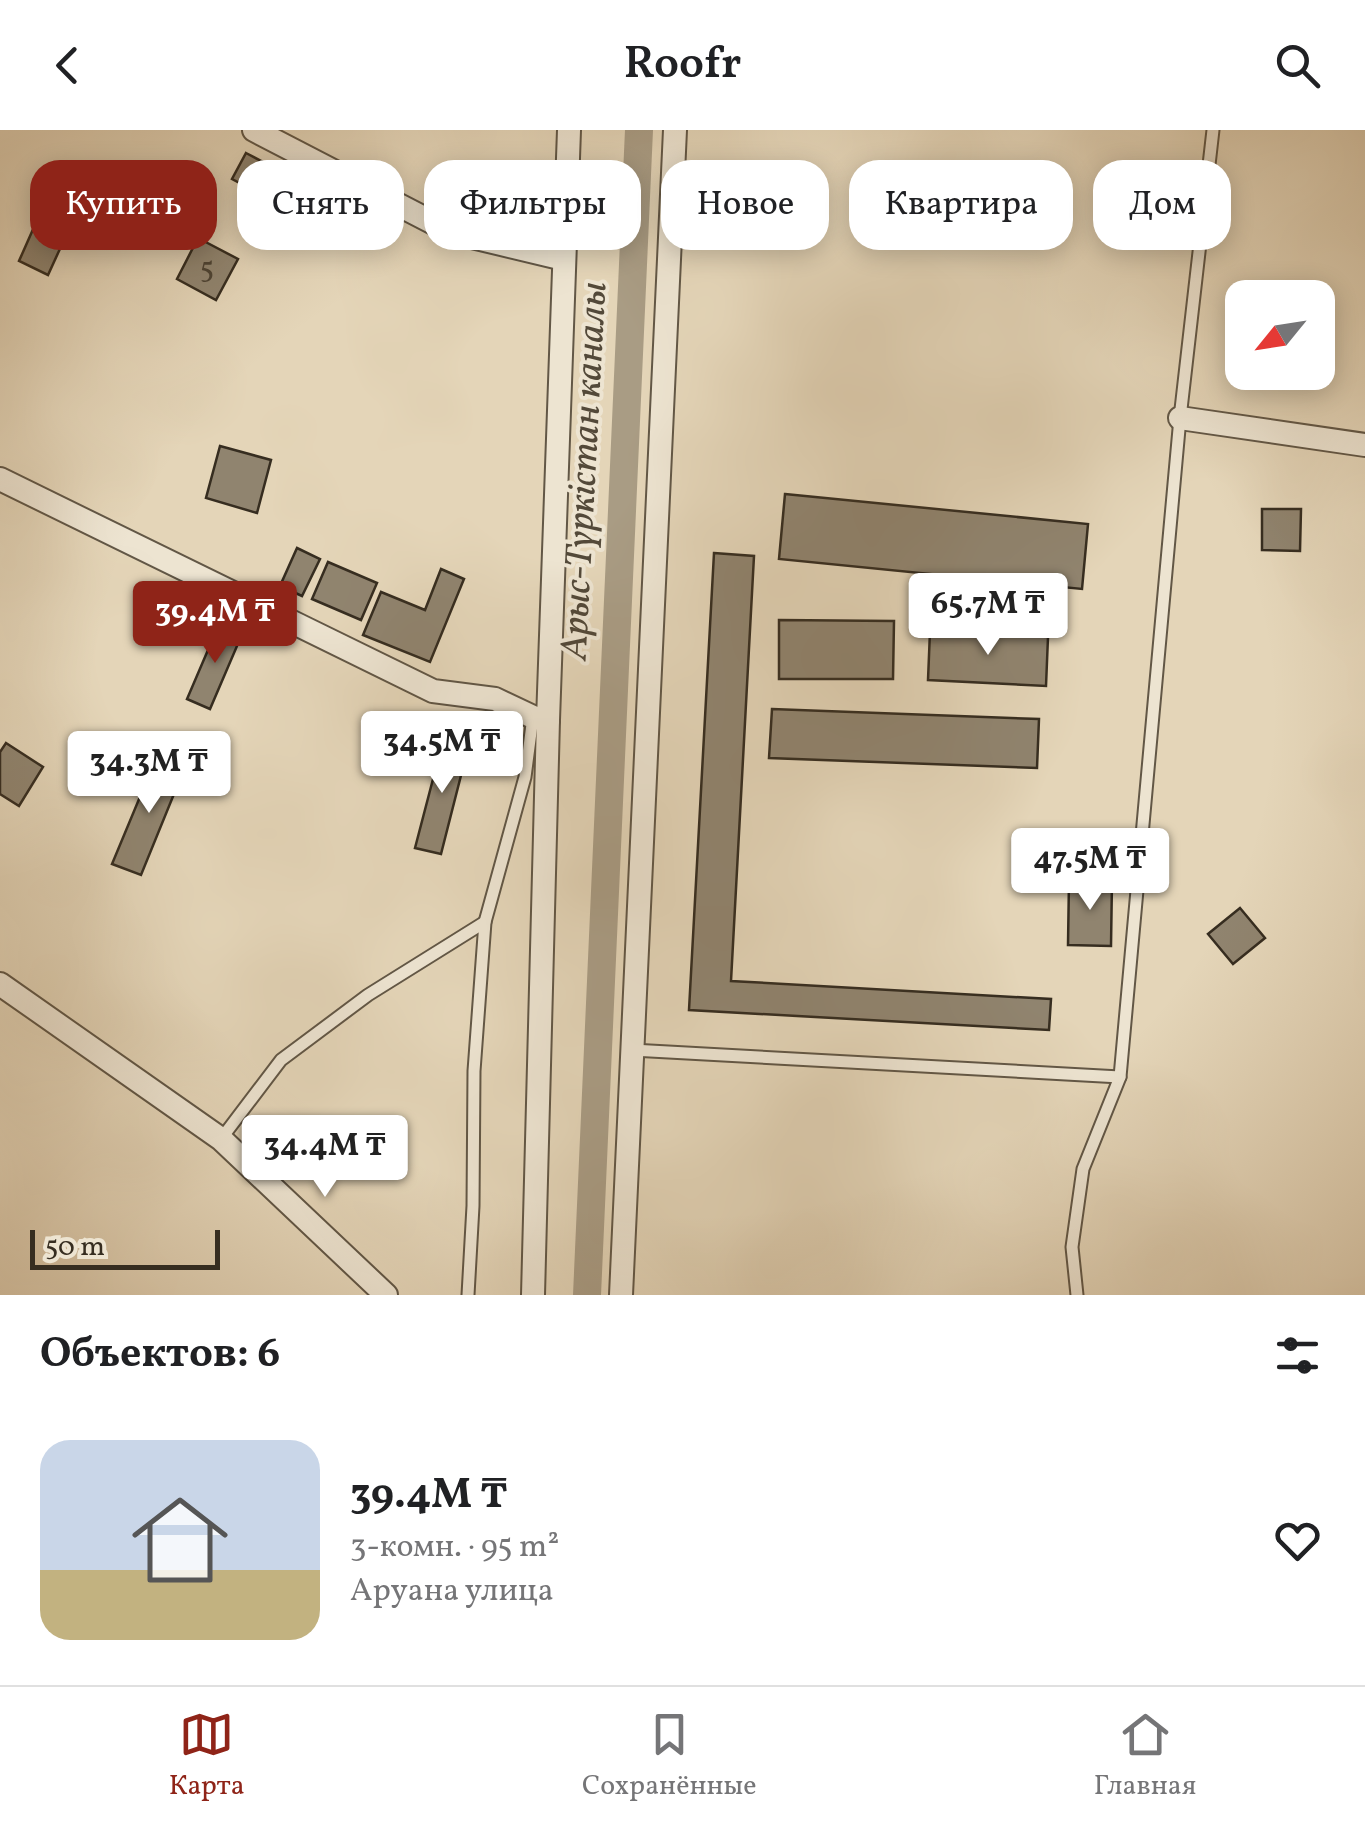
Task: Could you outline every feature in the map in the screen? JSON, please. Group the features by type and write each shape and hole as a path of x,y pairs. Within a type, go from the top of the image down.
{"street":[{"path":"254,130 450,232 564,259"},
{"path":"533,1295 540,718 569,130"},
{"path":"620,1295 675,130"},
{"path":"1180,418 1365,445"},
{"path":"0,479 433,691 495,699 540,718"},
{"path":"0,984 221,1140 386,1295"}],"lane":[{"path":"1077,1295 1072,1247 1083,1169 1120,1077 1180,418 1213,130"},
{"path":"468,1295 474,1071 485,922 540,718"},
{"path":"221,1140 280,1060 368,994 485,922"},
{"path":"632,1050 1120,1077"}],"building":[{"path":"30,236 30,250 59,250 48,275 19,261"},
{"path":"217,248 238,259 216,300 177,279 192,250"},
{"path":"220,446 271,460 257,513 206,498"},
{"path":"785,494 1088,524 1082,589 779,559"},
{"path":"1262,509 1301,509 1300,551 1262,550"},
{"path":"297,548 320,559 302,596 280,586"},
{"path":"714,553 754,556 731,981 1051,999 1049,1030 689,1010"},
{"path":"328,562 377,583 361,620 312,599"},
{"path":"441,569 464,579 430,662 363,635 381,592 425,610"},
{"path":"779,620 894,621 893,679 779,679"},
{"path":"220,622 243,632 210,709 187,699"},
{"path":"930,631 1048,637 1046,686 928,680"},
{"path":"772,709 1039,719 1037,768 769,758"},
{"path":"444,737 469,744 441,854 415,848"},
{"path":"6,743 43,767 19,806 0,794 0,752"},
{"path":"157,756 185,767 141,875 112,864"},
{"path":"1069,880 1112,881 1111,946 1068,945"},
{"path":"1240,908 1265,938 1233,964 1208,934"}],"waterway":[{"name":"Арыс-Түркістан каналы","path":"587,1295 639,130"}]}
